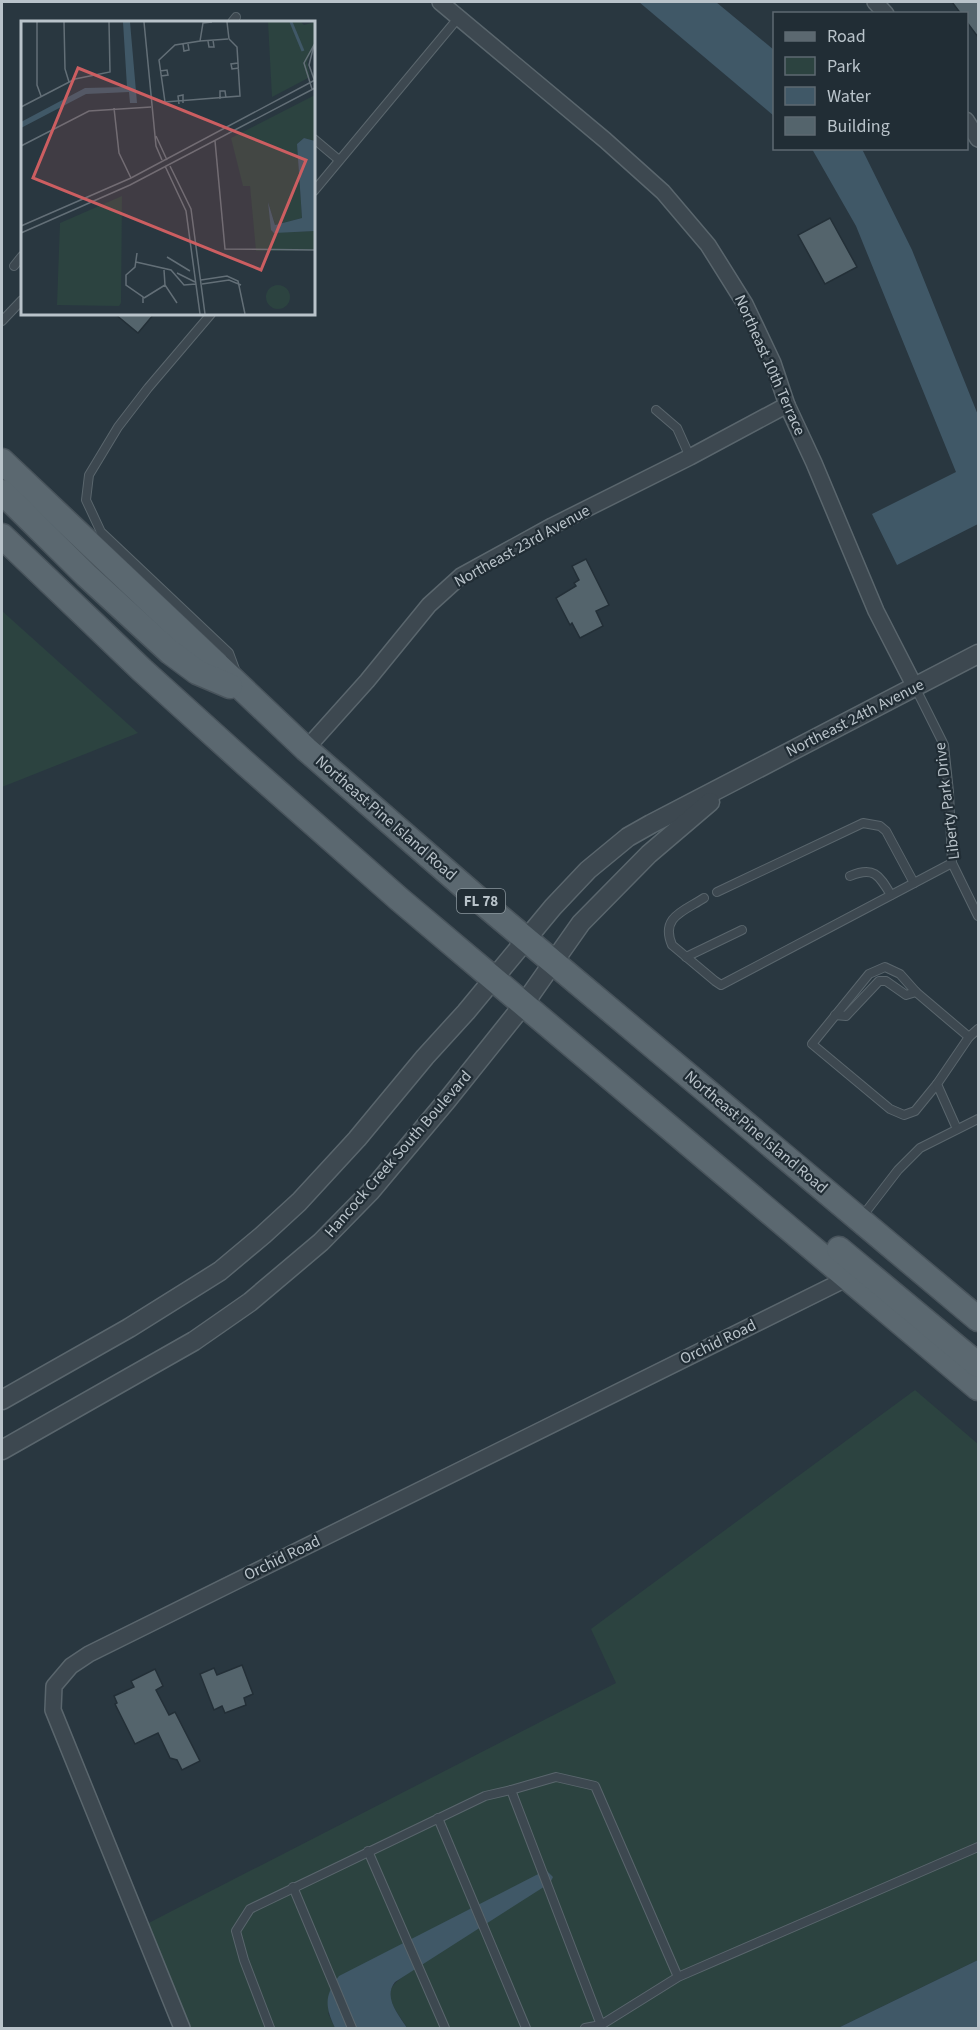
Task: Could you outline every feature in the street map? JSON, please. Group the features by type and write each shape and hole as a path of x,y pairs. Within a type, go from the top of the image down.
{"main road":[{"name":"Northeast Pine Island Road","path":"2,461 306,749 554,963 978,1319"},
{"path":"2,492 86,575 170,652 197,672 225,684 242,688"},
{"path":"2,536 142,670 237,756 493,979 978,1388"},
{"path":"757,1202 809,1224 978,1365"}],"street":[{"name":"Northeast 10th Terrace","path":"440,2 605,140 663,192 687,217 715,254 746,304 773,363 787,405 876,611 915,687"},
{"path":"968,123 978,139"},
{"name":"Northeast 23rd Avenue","path":"306,749 367,681 429,605 461,576 552,526 690,457 787,405"},
{"name":"Northeast 24th Avenue","path":"527,940 553,907 588,870 628,837 978,654"},
{"name":"Northeast 24th Avenue","path":"554,963 581,923 649,854 732,783"},
{"path":"2,1400 129,1328 220,1271 263,1235 299,1202 357,1139 527,940"},
{"name":"Hancock Creek South Boulevard","path":"2,1450 194,1341 250,1302 321,1242 370,1192 448,1099 554,963"},
{"name":"Orchid Road","path":"182,2028 53,1710 54,1686 71,1666 89,1654 138,1629 848,1278"}],"lane":[{"path":"315,190 459,17"},
{"path":"315,140 339,160"},
{"path":"14,266 21,257"},
{"path":"2,321 21,301"},
{"path":"210,315 118,427 89,475 86,500 101,532 229,653 242,688"},
{"path":"656,410 677,428 690,457"},
{"name":"Liberty Park Drive","path":"915,687 944,744 952,863 978,916"},
{"path":"717,892 863,823 880,825 886,831 915,883"},
{"path":"704,898 674,916 668,928 672,945 721,985 952,863"},
{"path":"850,876 859,872 875,873 891,895"},
{"path":"686,957 742,930"},
{"path":"969,1037 916,992 900,974 885,967 869,974 812,1044 890,1109 904,1115 915,1111 937,1084 969,1037 978,1029"},
{"path":"835,1016 846,1016 879,981 886,981 906,995 916,992"},
{"path":"937,1084 957,1129"},
{"path":"860,1219 898,1170 920,1148 978,1119"},
{"path":"270,2028 244,1960 236,1931 250,1909 485,1796 556,1777 596,1786 678,1977"},
{"path":"511,1790 601,2025"},
{"path":"438,1818 526,2028"},
{"path":"585,2028 601,2025 678,1977 978,1847"},
{"path":"368,1851 445,2028"},
{"path":"293,1887 352,2028"}],"green space":[{"path":"2,611 138,733 2,787"},
{"path":"915,1390 978,1444 978,1960 838,2028 407,2028 393,2006 390,1993 397,1981 406,1975 328,2013 335,2028 177,2028 135,1930 616,1683 591,1629"}],"water":[{"path":"639,2 716,2 773,49 773,115"},
{"path":"813,150 862,150 912,250 978,415 978,524 897,565 872,514 956,472 856,226"},
{"path":"546,1870 553,1877 550,1883 395,1982 391,1999 407,2028 335,2028 329,2013 328,2001 331,1989 339,1976"},
{"path":"978,1960 978,2028 838,2028"}],"building":[{"path":"952,2 978,2 978,37 968,24 968,12 960,12"},
{"path":"830,218 857,267 825,284 798,235"},
{"path":"116,315 153,315 138,333"},
{"path":"586,559 609,605 596,611 603,626 580,638 572,623 570,625 556,598 576,586 574,583 579,580 572,566"},
{"path":"242,1665 253,1694 244,1698 246,1705 225,1713 222,1706 214,1710 200,1674 214,1668 217,1675"},
{"path":"155,1669 163,1686 156,1690 169,1715 175,1712 200,1761 182,1770 177,1760 170,1758 158,1733 135,1744 115,1704 117,1703 114,1696 134,1687 131,1681"}]}
